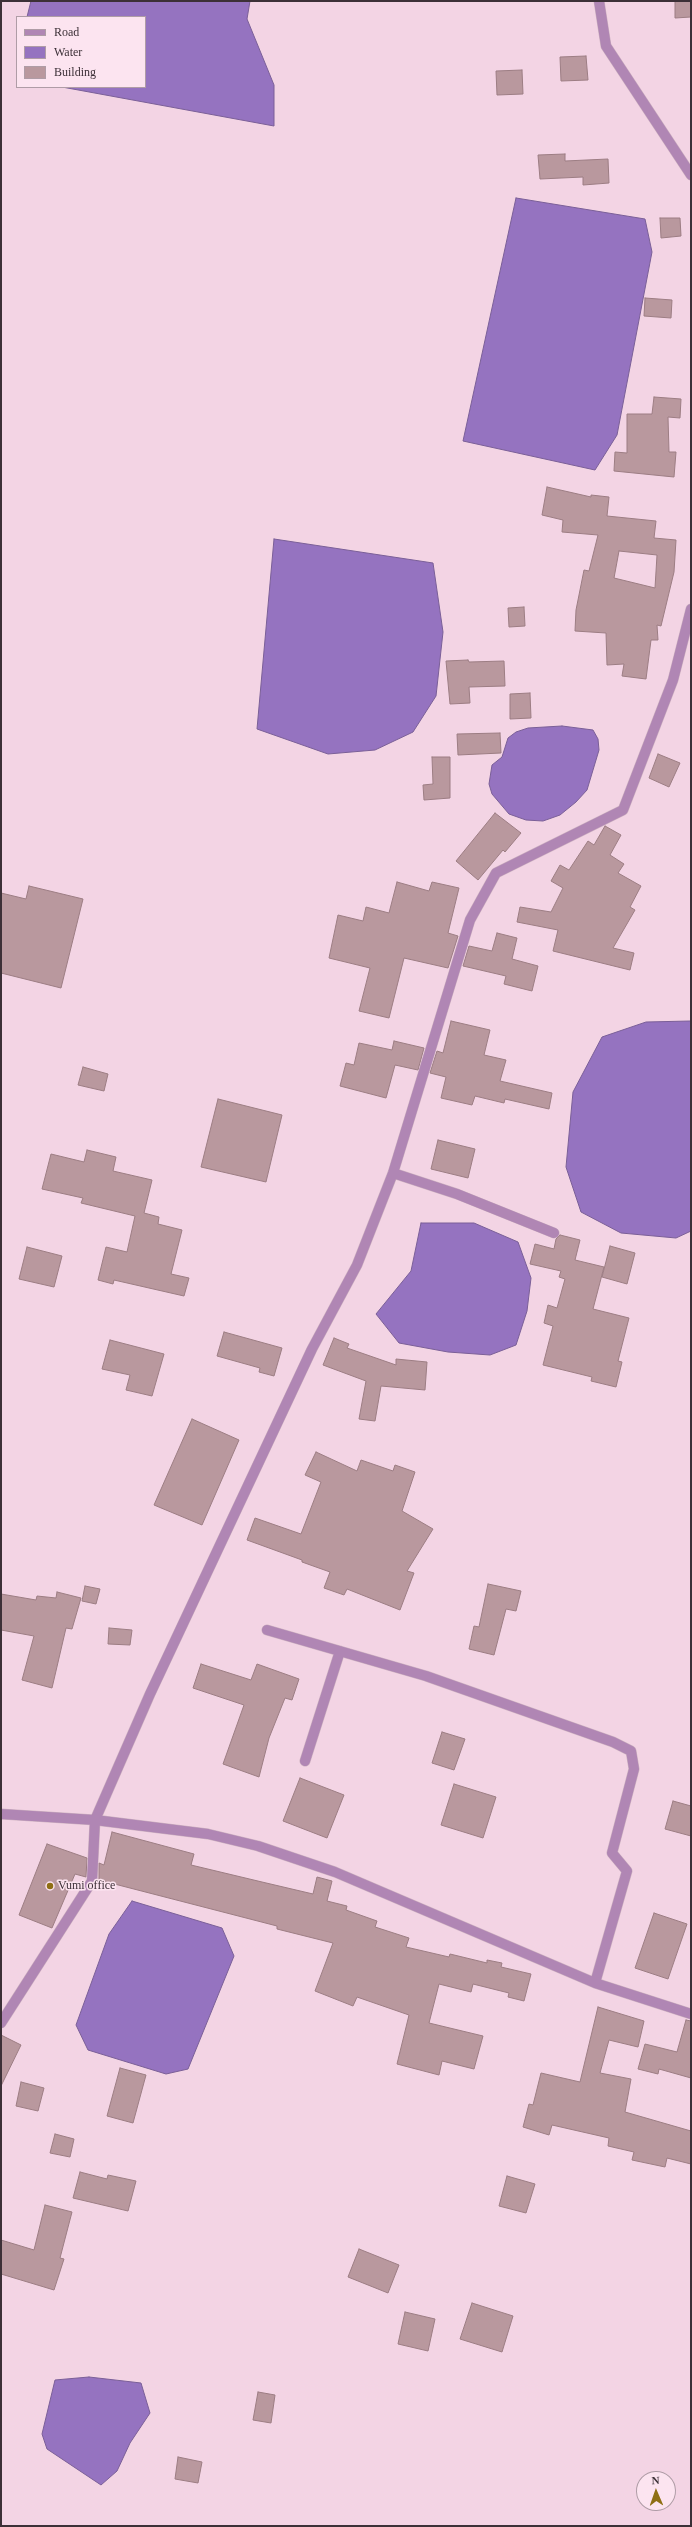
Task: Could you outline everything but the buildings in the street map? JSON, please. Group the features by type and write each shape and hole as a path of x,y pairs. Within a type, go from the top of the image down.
{"street":[{"path":"599,1 606,46 691,175"},
{"path":"1,2023 92,1881 95,1820 150,1694 312,1348 357,1265 393,1173 470,920 496,873 623,810 673,680 691,609"},
{"path":"393,1173 458,1194 554,1233"},
{"path":"267,1630 426,1676 632,1751 634,1769 612,1853 627,1871 595,1983"},
{"path":"305,1761 340,1651"},
{"path":"1,1814 95,1820 208,1834 258,1846 334,1872 595,1983 691,2014"}],"water":[{"path":"31,1 250,1 247,19 274,85 274,126 67,88 146,88 146,16 27,16"},
{"path":"516,198 645,219 652,252 617,435 595,470 463,441"},
{"path":"274,539 433,563 443,632 436,696 413,732 375,750 328,754 257,729"},
{"path":"562,726 593,730 598,739 599,750 587,790 576,802 560,815 543,821 526,820 509,814 492,794 489,784 492,765 502,757 508,738 516,732 528,728"},
{"path":"691,1021 691,1231 676,1238 621,1233 581,1212 566,1167 573,1092 602,1037 646,1022"},
{"path":"421,1223 474,1223 518,1242 531,1278 527,1311 516,1345 490,1355 448,1352 399,1343 376,1314 411,1271"},
{"path":"132,1901 222,1928 234,1956 188,2069 166,2074 88,2050 76,2025 109,1934"},
{"path":"89,2377 141,2383 150,2413 130,2443 117,2471 101,2485 47,2449 42,2434 55,2380"}],"place":[{"name":"Vumi office","path":"50,1886"}]}
